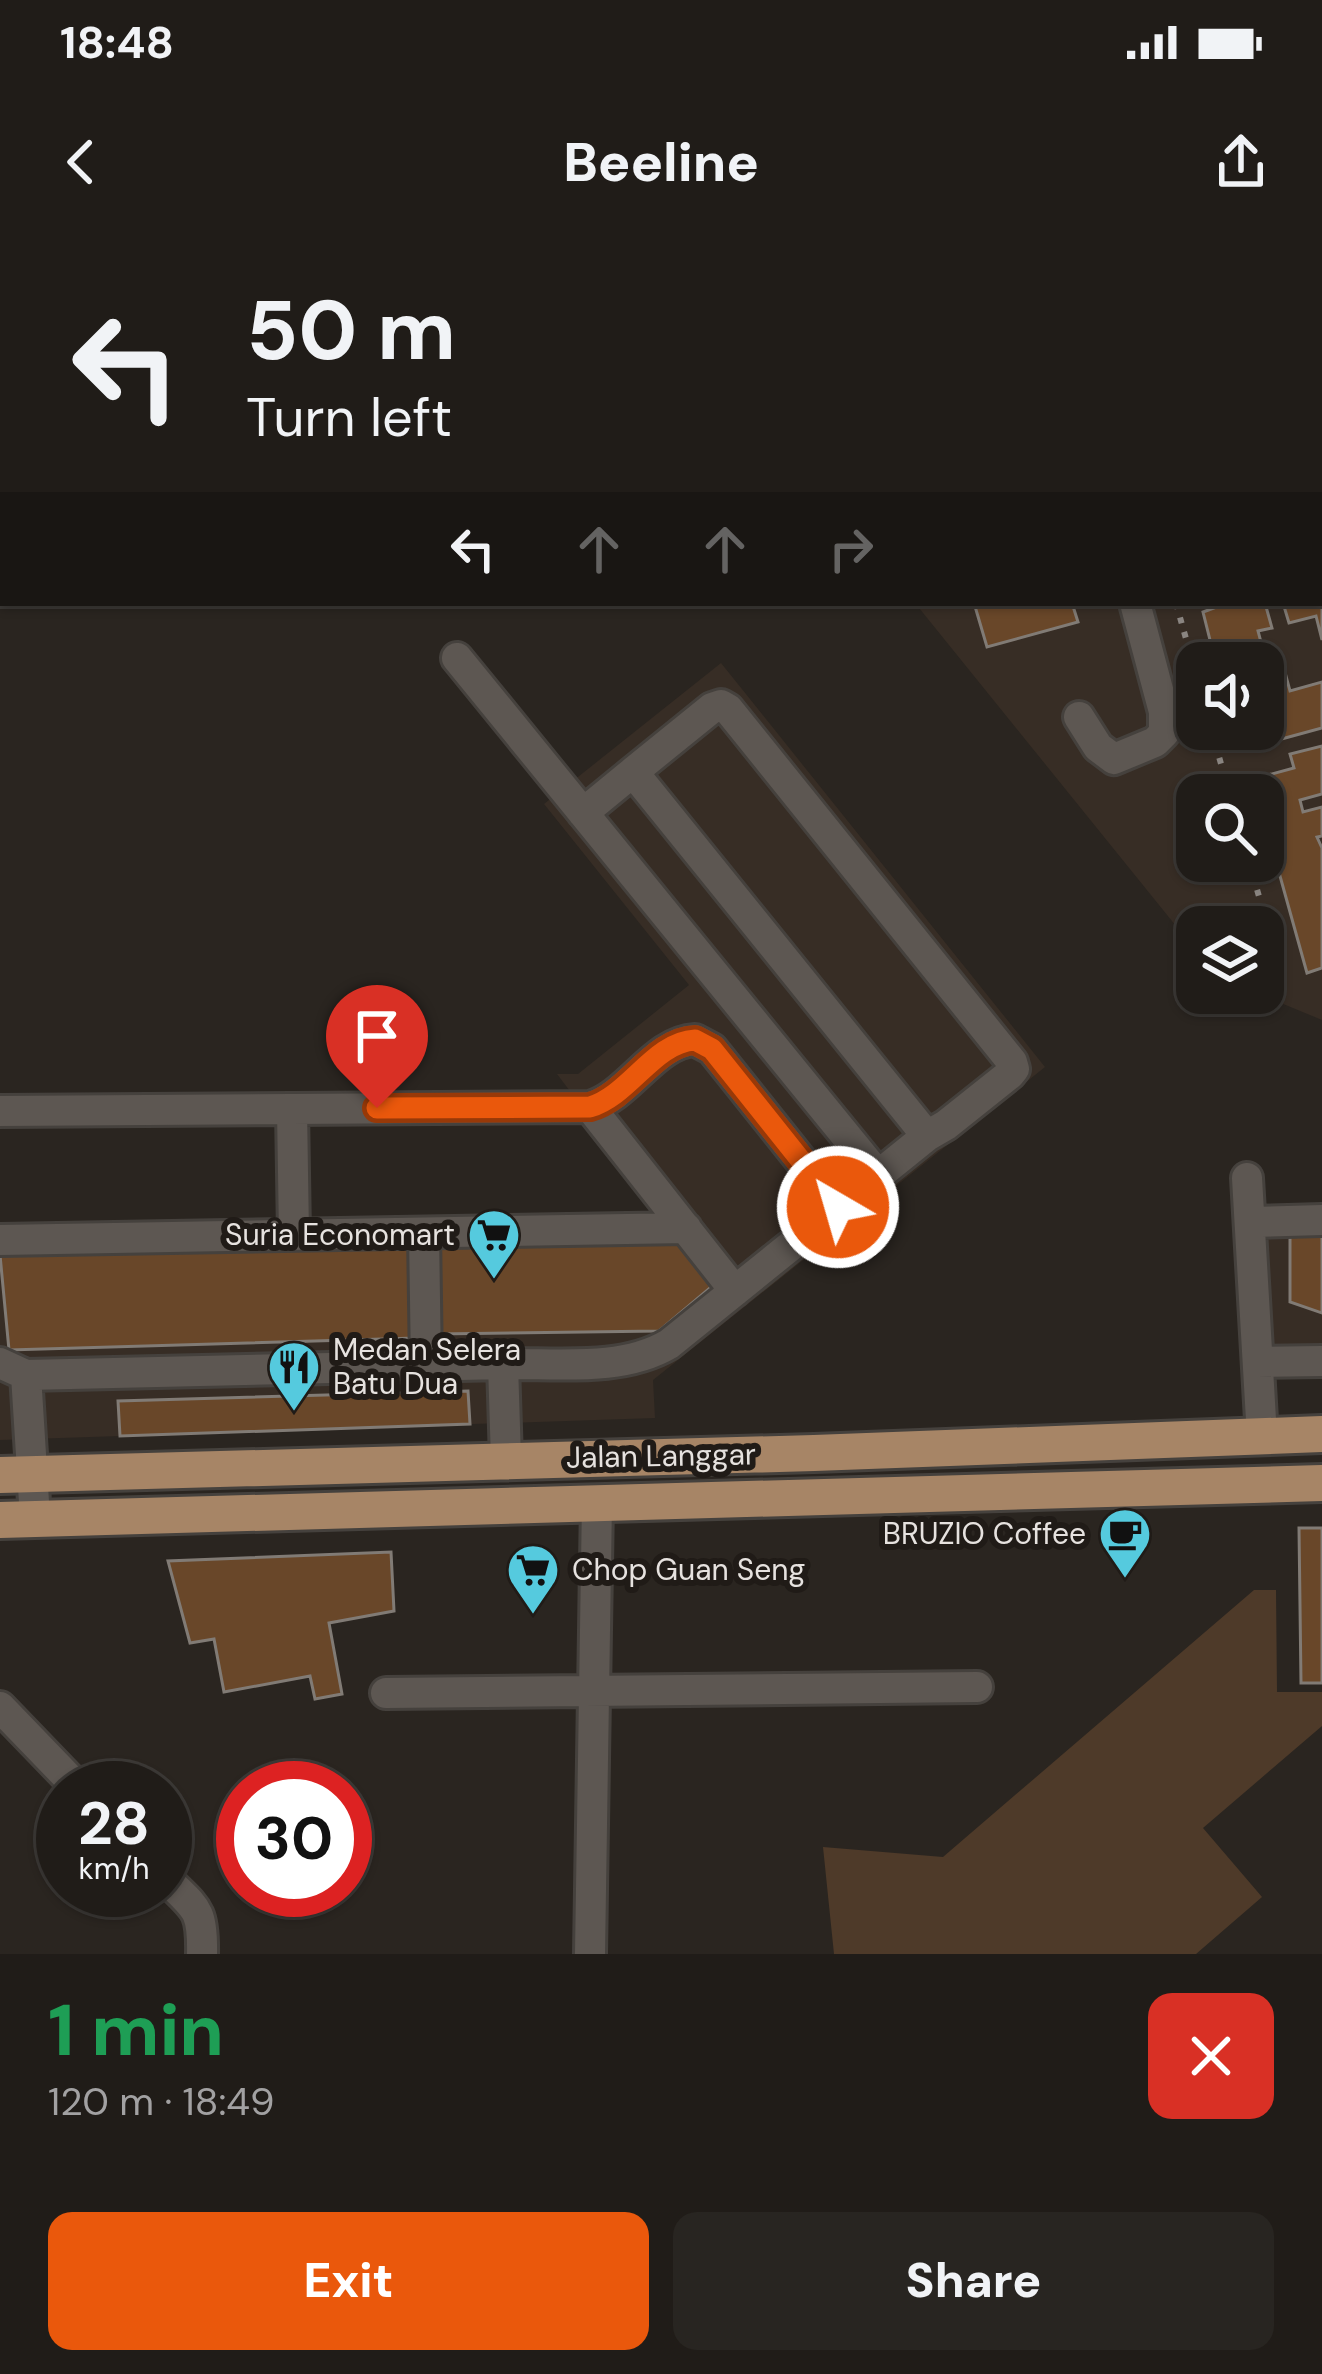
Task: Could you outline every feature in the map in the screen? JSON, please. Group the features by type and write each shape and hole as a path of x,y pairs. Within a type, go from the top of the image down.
{"main road":[{"name":"Jalan Langgar","path":"16,1474 1322,1434"},
{"name":"Jalan Langgar","path":"18,1519 1322,1483"}],"street":[{"path":"1079,717 1098,747 1114,759 1155,742 1164,733 1164,712 1136,606"},
{"path":"458,658 878,1175"},
{"path":"18,1519 13,1369 426,1366 627,1361 649,1356 1014,1069 728,709 712,708 583,813"},
{"path":"632,772 927,1136"},
{"path":"0,1111 590,1107 606,1101 677,1044 705,1042 838,1207"},
{"path":"590,1107 735,1291"},
{"path":"292,1109 294,1235"},
{"path":"1247,1178 1262,1437"},
{"path":"1250,1222 1322,1220"},
{"path":"0,1240 686,1228"},
{"path":"424,1233 426,1366"},
{"path":"1258,1362 1322,1360"},
{"path":"503,1364 506,1460"},
{"path":"590,1954 597,1501"},
{"path":"386,1693 977,1687"},
{"path":"0,1706 52,1761"},
{"path":"192,1905 203,1923 202,1954"}],"path":[{"path":"1177,606 1187,642"},
{"path":"1255,882 1260,900"}],"shaded area":[{"path":"917,606 1322,606 1322,1020 1284,1004 1284,906 1176,906 1176,926"},
{"path":"721,663 1045,1067 653,1380 655,1418 0,1440 0,1230 666,1218 557,1074 578,1074 689,985 544,804"},
{"path":"1322,1203 1322,1367 1241,1369 1235,1205"},
{"path":"1254,1590 1276,1590 1277,1692 1322,1692 1322,1726 1203,1828 1262,1897 1196,1954 834,1954 823,1847 943,1857"}],"building":[{"path":"975,606 1073,606 1078,622 987,647"},
{"path":"1214,606 1266,606 1272,628 1258,631 1261,642 1210,642 1203,612"},
{"path":"1284,606 1322,606 1322,640 1316,616 1289,623"},
{"path":"1284,677 1290,691 1322,682 1322,728 1284,738"},
{"path":"1322,746 1322,794 1300,800 1303,812 1322,807 1322,836 1317,837 1322,848 1322,968 1307,973 1282,882 1284,774 1272,774 1294,768 1290,754"},
{"path":"1290,1221 1322,1221 1322,1313 1290,1302"},
{"path":"681,1242 716,1283 659,1331 436,1334 434,1244"},
{"path":"414,1244 417,1338 9,1350 0,1255"},
{"name":"Medan Selera Batu Dua","path":"468,1391 470,1424 120,1436 118,1401"},
{"path":"1299,1528 1322,1528 1322,1683 1301,1683"},
{"path":"391,1552 394,1611 329,1623 342,1694 315,1699 310,1676 224,1692 214,1639 190,1643 168,1561"}],"place":[{"name":"Suria Economart","path":"494,1281"},
{"name":"Medan Selera Batu Dua","path":"294,1413"},
{"name":"BRUZIO Coffee","path":"1125,1580"},
{"name":"Chop Guan Seng","path":"533,1616"}],"route":[{"path":"377,1108 590,1107 606,1101 677,1044 705,1042 838,1207"}]}
